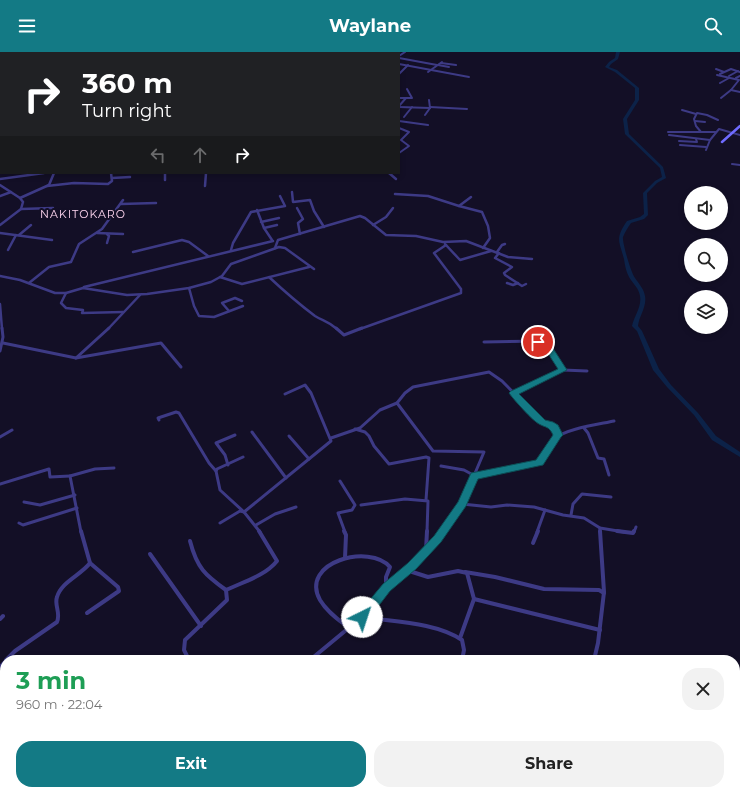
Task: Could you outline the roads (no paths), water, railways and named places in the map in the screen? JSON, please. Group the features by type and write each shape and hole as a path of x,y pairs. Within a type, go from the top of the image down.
{"street":[{"path":"400,57 449,66"},
{"path":"428,72 441,62 456,65"},
{"path":"400,64 469,77"},
{"path":"400,73 408,65"},
{"path":"716,69 724,72"},
{"path":"720,74 731,69 739,71"},
{"path":"430,74 434,70"},
{"path":"720,83 739,71"},
{"path":"717,75 740,80 721,98"},
{"path":"736,78 740,76"},
{"path":"400,98 412,98 407,89"},
{"path":"731,90 740,92"},
{"path":"400,106 406,98"},
{"path":"422,118 430,108 429,100"},
{"path":"400,107 467,109"},
{"path":"404,117 412,107"},
{"path":"682,110 707,115 718,120"},
{"path":"696,114 694,116 696,126 702,132"},
{"path":"400,121 428,125"},
{"path":"695,121 705,122"},
{"path":"722,142 740,126"},
{"path":"682,127 684,132"},
{"path":"400,128 409,132 401,140 409,146 400,152"},
{"path":"680,145 706,148 710,140 719,129 740,135"},
{"path":"668,132 716,132"},
{"path":"669,135 710,140"},
{"path":"679,141 697,142 696,139"},
{"path":"732,164 740,165"},
{"path":"0,179 20,174"},
{"path":"47,186 54,174"},
{"path":"20,198 47,186 74,183 108,184 112,181 111,174"},
{"path":"164,174 165,180"},
{"path":"205,186 206,174"},
{"path":"390,174 396,179"},
{"path":"112,178 130,177"},
{"path":"0,185 20,198 23,202 21,209"},
{"path":"0,196 11,192"},
{"path":"292,192 293,202 310,200 314,211 324,227"},
{"path":"394,194 428,196 466,209 482,212 488,226 490,238 484,248"},
{"path":"231,250 233,243 251,212 285,206 280,196"},
{"path":"459,206 471,197"},
{"path":"29,284 49,267 70,262 79,244 102,229 123,200"},
{"path":"121,204 156,203"},
{"path":"0,225 21,209 53,208"},
{"path":"297,208 303,219 298,223 300,234"},
{"path":"373,225 386,216 393,208"},
{"path":"257,210 264,228 274,241 275,248"},
{"path":"0,276 55,293 66,293 88,285 274,241 360,216 365,218 386,235 416,236 443,242 466,241 491,251 516,258 532,259"},
{"path":"262,222 279,218"},
{"path":"8,250 18,235 31,225"},
{"path":"264,228 277,225"},
{"path":"0,233 52,240"},
{"path":"97,233 124,234"},
{"path":"107,234 109,236 107,243"},
{"path":"132,252 182,240 189,242 208,256"},
{"path":"443,242 460,260 491,251"},
{"path":"505,244 502,245 494,258 512,267 504,273 505,275 522,286 526,284"},
{"path":"269,277 298,303 320,319 328,322 344,335 461,293 460,289 434,253 446,245"},
{"path":"83,288 126,295 140,295 189,288 211,282 220,277 231,264 275,248 285,248 314,269"},
{"path":"220,277 242,284 308,266"},
{"path":"0,280 4,276"},
{"path":"507,282 513,285 518,283"},
{"path":"189,288 194,306 199,316 214,317 243,306"},
{"path":"66,293 61,303 61,305 66,308 83,310 82,313 87,314 92,312 123,312"},
{"path":"76,358 119,319 123,312 140,295"},
{"path":"229,311 222,303 235,298 242,301"},
{"path":"0,304 2,313 3,343 0,351"},
{"path":"484,342 545,341 562,370"},
{"path":"3,343 76,358 160,343 181,367"},
{"path":"514,393 562,370 587,372"},
{"path":"220,523 240,511 244,512 329,442 331,438 364,425 380,410 397,403 404,393 414,387 489,372 514,393 542,422 555,427 558,435"},
{"path":"285,394 305,385 311,393 331,438"},
{"path":"316,655 362,617 386,588 422,556 437,539 462,504 475,476 484,451 433,451 397,403"},
{"path":"159,420 158,418 176,412 179,413 209,463 216,471 220,490 256,525 277,559 277,562 258,575 226,590"},
{"path":"441,466 462,470 475,476 539,462 558,435 588,426 614,421"},
{"path":"584,428 588,433 598,458 604,459 610,475"},
{"path":"355,429 365,432 370,436 374,446 389,464 426,457 430,458 426,500 428,501 426,550"},
{"path":"0,437 12,430"},
{"path":"252,432 286,478"},
{"path":"228,465 225,455 216,444 235,436"},
{"path":"289,436 309,459"},
{"path":"216,471 243,457"},
{"path":"0,484 49,469 50,477 70,476 95,469 114,468"},
{"path":"70,476 75,494 80,525 90,563 118,587 118,591 87,613"},
{"path":"340,481 355,505 352,510 338,514 346,535 346,558"},
{"path":"24,502 40,505 75,494"},
{"path":"571,515 573,504 582,494 611,497"},
{"path":"361,505 382,501 426,500"},
{"path":"462,504 491,507 507,505 534,507 563,515 584,518 600,528 631,533 634,532 636,527"},
{"path":"256,525 270,518 275,513 296,507"},
{"path":"19,523 23,525 77,508"},
{"path":"533,543 545,510"},
{"path":"595,655 600,630 604,592 600,528"},
{"path":"190,541 192,552 203,571 212,581 226,590"},
{"path":"150,554 201,626"},
{"path":"349,628 324,606 318,596 316,588 317,579 327,566 336,560 346,558 368,557 384,560 390,567 386,577 386,588"},
{"path":"12,655 19,648 57,622 59,618 56,599 57,594 70,581 88,567 90,563"},
{"path":"406,570 428,577 458,571 495,577 544,589 599,590 604,592"},
{"path":"463,655 464,650 460,638 474,599 468,576 465,572"},
{"path":"186,655 184,650 185,640 227,600 226,590"},
{"path":"474,599 600,630"},
{"path":"362,617 422,625 460,638"}],"waterway":[{"path":"618,52 617,58 607,67 616,71 637,88 637,100 625,119 627,134 662,168 664,178 656,182 645,193 646,214 642,218 629,222 621,237 621,244 628,270 640,289 643,297 642,309 635,326 639,331 656,370 669,386 696,414 714,438 740,455"}],"district":[{"name":"NAKITOKARO","path":"83,214"}]}
